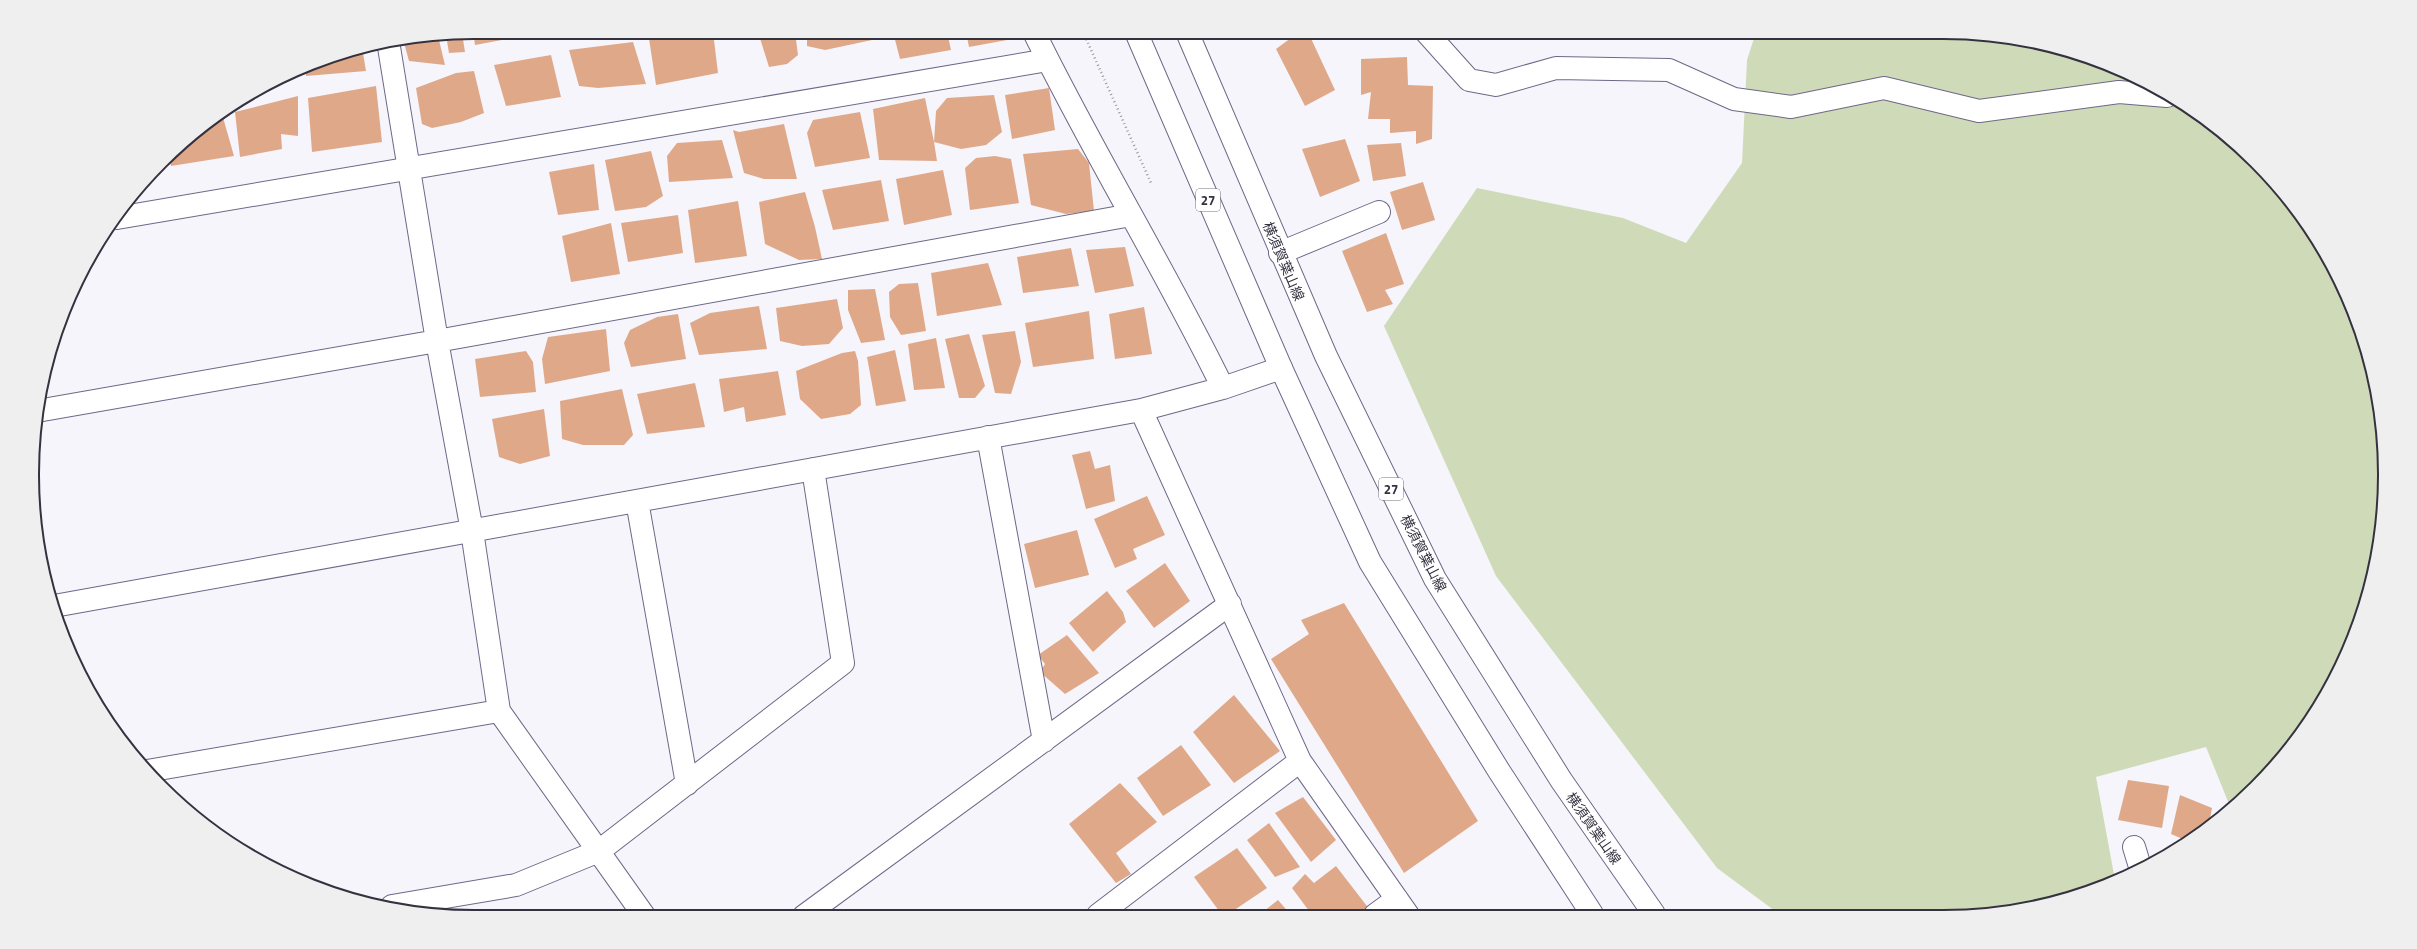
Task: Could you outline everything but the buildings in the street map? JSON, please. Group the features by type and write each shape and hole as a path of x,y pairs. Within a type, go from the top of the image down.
{"street":[{"path":"1038,39 1131,215 1187,315 1223,388"},
{"name":"27","path":"1139,39 1281,368 1370,562 1491,758 1589,910"},
{"name":"横須賀葉山線","path":"1189,39 1280,253 1326,356 1436,578 1561,780 1651,910"},
{"path":"1432,39 1469,80 1496,85 1556,68 1669,70 1734,99 1791,107 1884,88 1979,111 2119,92 2156,95"},
{"path":"389,47 437,341 472,530 499,711 640,910"},
{"path":"123,217 408,167 1048,60"},
{"path":"2119,92 2127,80"},
{"path":"1280,253 1379,212"},
{"path":"44,410 437,341 1131,215"},
{"path":"59,605 1141,410 1223,388 1281,368"},
{"path":"1141,410 1300,761 1402,907 1392,910"},
{"path":"988,437 1044,741"},
{"path":"404,904 516,885 599,851 843,663 813,469"},
{"path":"637,500 687,784"},
{"path":"812,910 1230,604"},
{"path":"156,771 499,711"},
{"path":"1105,910 1300,761"},
{"path":"2134,848 2139,863"}],"path":[{"path":"1086,39 1151,184"}],"green space":[{"path":"1754,39 1942,39 1971,40 2027,47 2082,62 2109,72 2160,97 2208,129 2230,147 2270,187 2288,209 2320,257 2345,308 2355,335 2370,390 2377,446 2378,474 2377,503 2370,559 2355,614 2345,641 2320,692 2288,740 2270,762 2229,803 2206,747 2096,777 2114,875 2109,877 2082,887 2027,902 1971,909 1774,910 1717,868 1496,576 1384,326 1477,188 1623,218 1686,243 1742,163 1747,60"}]}
